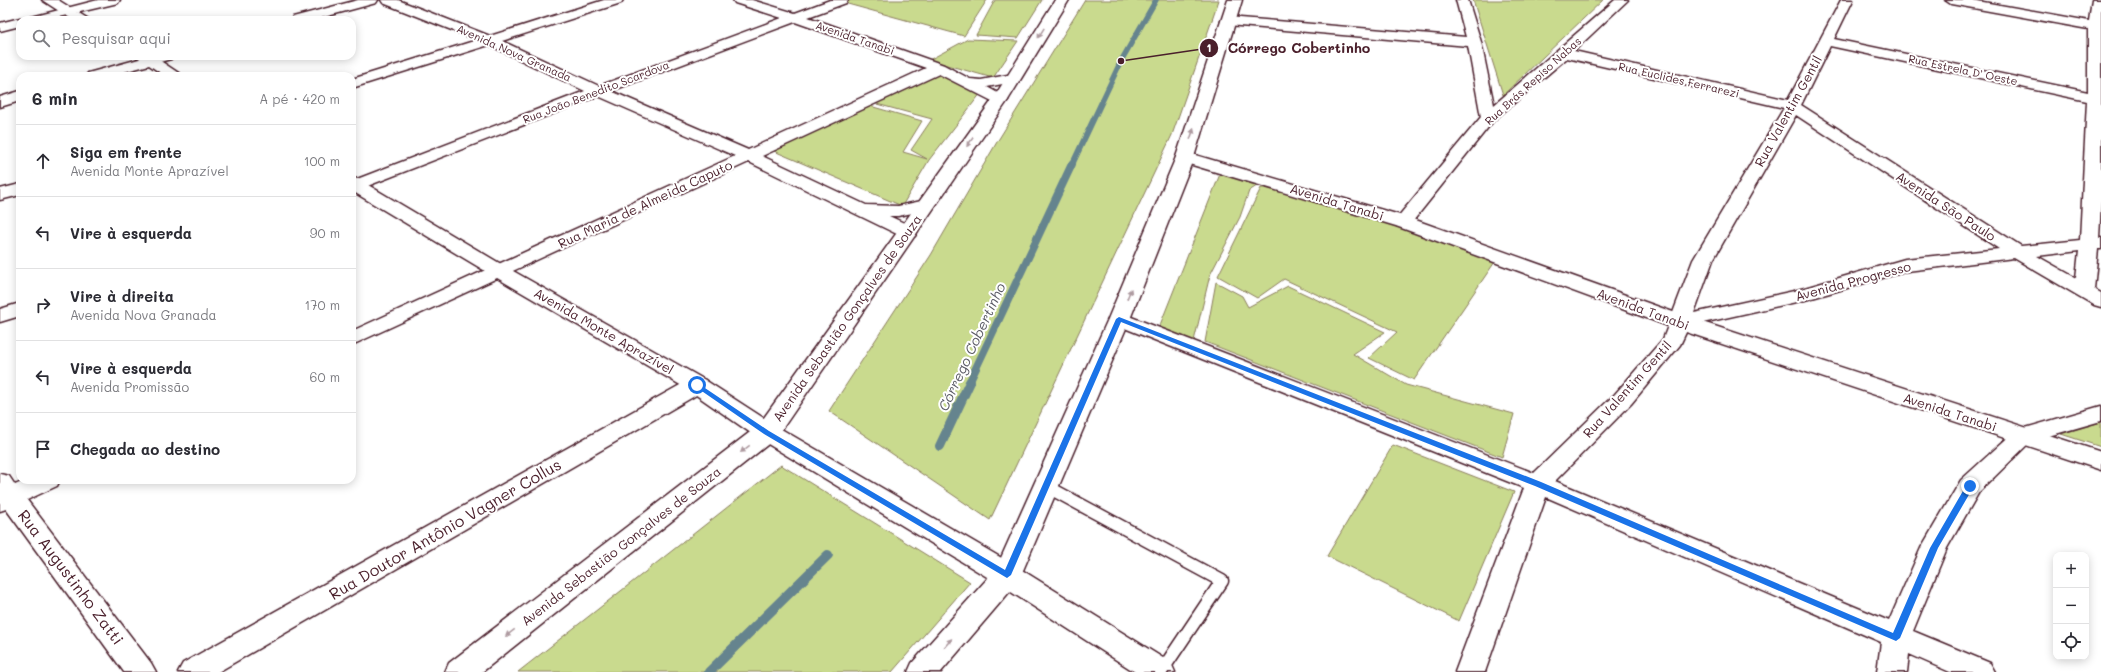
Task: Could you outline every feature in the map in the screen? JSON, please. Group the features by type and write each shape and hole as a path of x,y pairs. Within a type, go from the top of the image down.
{"main road":[{"path":"48,0 76,16"},
{"name":"Avenida Sebastião Gonçalves de Souza","path":"460,672 767,432 1000,100 1062,0"},
{"path":"923,672 1007,575 1119,319 1185,157 1235,0"},
{"path":"149,60 168,72"},
{"name":"Avenida Tanabi","path":"1185,157 1403,222 1679,322 2101,461"},
{"name":"Avenida Monte Aprazível","path":"356,187 697,385 767,432 1007,575 1160,672"}],"street":[{"path":"47,16 114,0"},
{"path":"313,16 372,0"},
{"name":"Avenida Nova Granada","path":"388,0 491,41 598,91 748,156 908,232"},
{"path":"356,83 617,0"},
{"name":"Avenida Tanabi","path":"739,0 797,18 939,68 1000,100"},
{"name":"Rua João Benedito Scardova","path":"356,184 598,91 842,0"},
{"path":"1462,0 1474,42 1489,117"},
{"name":"Rua Brás Repiso Nabas","path":"1403,222 1489,117 1564,53 1622,0"},
{"name":"Rua Valentim Gentil","path":"1470,672 1538,484 1623,399 1673,341 1703,260 1793,106 1847,0"},
{"path":"1951,0 2097,27"},
{"path":"2084,290 2096,243 2098,0"},
{"path":"1228,21 1474,42"},
{"path":"0,27 16,23"},
{"name":"Rua Estrela D' Oeste","path":"1826,41 2098,99"},
{"name":"Rua Euclides Ferrarezi","path":"1564,53 1793,106"},
{"path":"105,72 140,60"},
{"name":"Rua Maria de Almeida Caputo","path":"356,337 939,68"},
{"name":"Avenida Tanabi","path":"968,83 981,84 1013,78"},
{"path":"0,102 16,97"},
{"name":"Avenida São Paulo","path":"1793,106 2017,252 2101,301"},
{"path":"0,195 16,190"},
{"name":"Avenida Nova Granada","path":"858,208 877,211 898,211 926,205"},
{"name":"Avenida Progresso","path":"1679,322 1798,296 1905,265 2096,243"},
{"path":"0,316 16,310"},
{"path":"1119,319 1538,484 1896,638 1980,672"},
{"name":"Rua Doutor Antônio Vagner Collus","path":"193,672 697,385"},
{"path":"1892,672 1896,638 1934,548 1970,486 2023,436 2101,413"},
{"path":"4,494 35,484"},
{"name":"Rua Augustinho Zatti","path":"4,494 141,672"}],"lane":[{"path":"1046,486 1222,581 1160,672"}],"green space":[{"path":"851,0 987,0 964,36 844,3"},
{"path":"995,0 1042,0 1018,38 976,35"},
{"path":"1085,0 1219,0 1172,135 990,520 829,411 931,255 997,142"},
{"path":"1473,0 1603,0 1503,95"},
{"path":"968,39 1018,41 993,78 929,60"},
{"path":"942,73 981,93 929,160 902,206 774,151 870,106 922,121 903,152 927,159 911,150 932,119 873,103"},
{"path":"1222,169 1263,182 1249,191 1240,217 1210,275 1194,341 1158,330"},
{"path":"1261,188 1272,188 1478,252 1499,256 1414,380 1369,358 1397,332 1284,279 1257,298 1218,276"},
{"path":"1216,282 1242,296 1248,307 1288,286 1385,332 1353,354 1406,385 1514,414 1502,457 1205,342"},
{"path":"2101,422 2101,447 2061,434"},
{"path":"1393,445 1514,492 1459,621 1327,556"},
{"path":"781,465 970,582 892,672 518,672"}],"waterway":[{"name":"Córrego Cobertinho","path":"1072,165 1121,61 1156,0"},
{"name":"Córrego Cobertinho","path":"969,383 1072,164"},
{"name":"Córrego Cobertinho","path":"940,446 970,382"},
{"name":"Córrego Cobertinho","path":"709,672 828,555"}],"place":[{"name":"Córrego Cobertinho","path":"1121,61"}],"route":[{"path":"697,385 767,432 1007,575 1119,319 1538,484 1896,638 1934,548 1970,486"}]}
